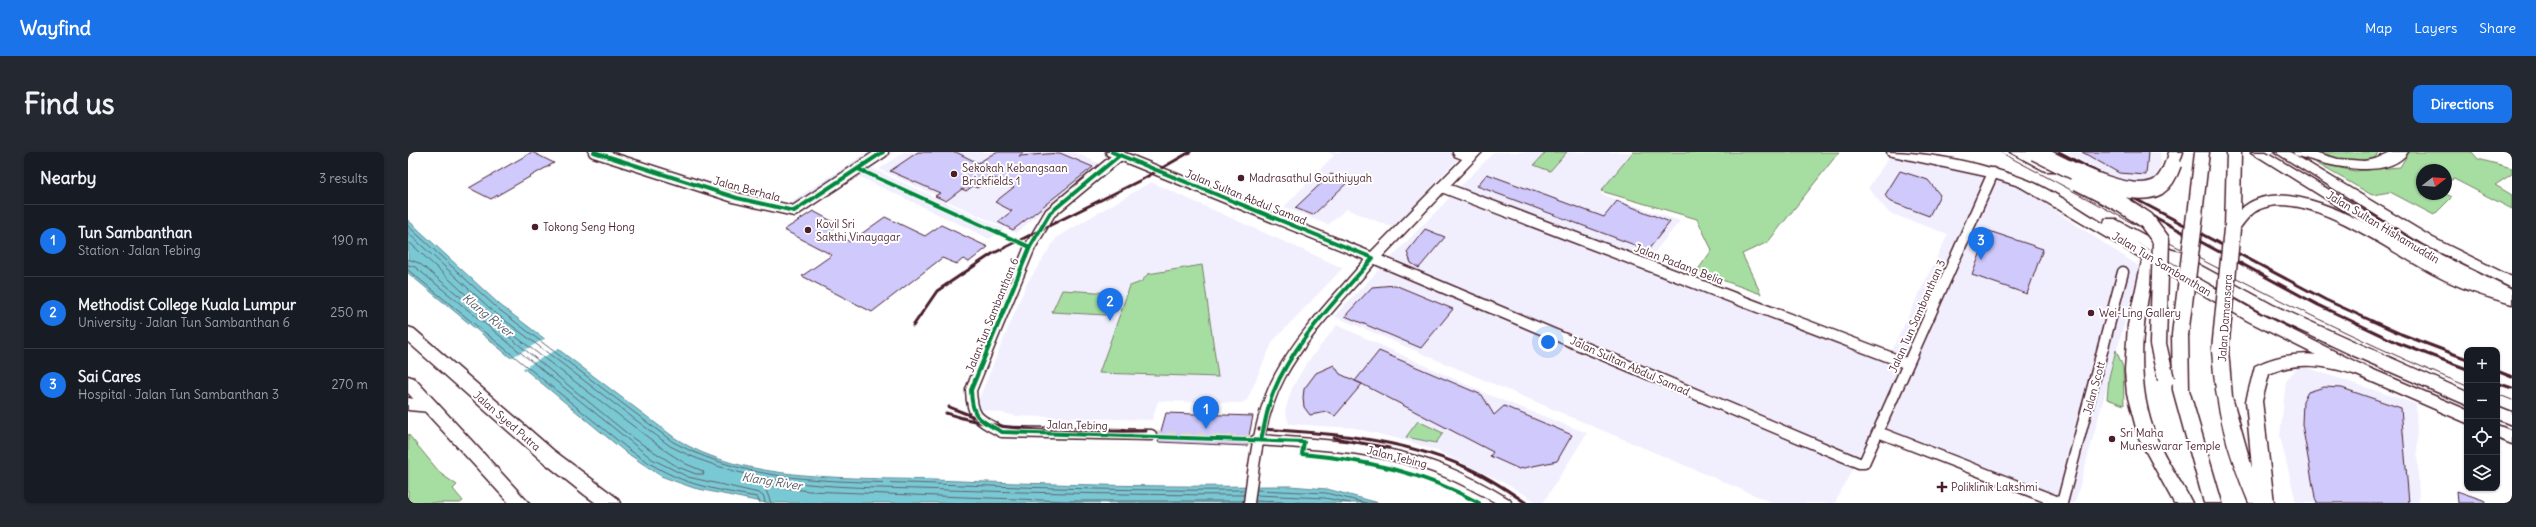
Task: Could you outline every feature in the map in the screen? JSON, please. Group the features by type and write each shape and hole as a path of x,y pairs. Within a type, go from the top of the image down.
{"main road":[{"name":"Jalan Tun Sambanthan","path":"1893,152 1993,173 2035,189 2253,317 2357,369 2464,416"},
{"name":"Jalan Tun Sambanthan","path":"1928,152 2016,172 2176,256 2268,309 2357,351 2464,398"},
{"path":"2017,152 2123,205 2146,220 2161,240 2158,344 2166,379 2213,503"},
{"path":"2036,152 2120,188 2138,191 2156,188 2164,181 2173,156"},
{"path":"2202,152 2180,335 2181,390 2205,481"},
{"name":"Jalan Damansara","path":"2234,152 2232,228 2220,350 2224,397 2238,458 2258,503"},
{"name":"Jalan Sultan Hishamuddin","path":"2258,152 2420,251 2512,298"},
{"name":"Jalan Sultan Hishamuddin","path":"2281,152 2428,241 2512,283"},
{"path":"2300,152 2348,166 2372,166 2390,160 2401,152"},
{"name":"Jalan Sultan Abdul Samad","path":"1116,154 1373,258"},
{"path":"1373,258 1473,154"},
{"path":"2232,228 2251,207 2258,204 2285,200 2301,202 2342,218 2440,272 2490,293 2512,298"},
{"path":"2176,256 2159,252 2149,256 2135,329 2132,362 2136,398 2149,440 2183,503"},
{"name":"Jalan Syed Putra","path":"408,333 558,465 611,503"},
{"path":"2265,503 2254,401 2260,370 2275,361 2297,359 2328,361 2357,369"},
{"path":"2421,378 2464,393"},
{"path":"408,382 520,503"},
{"path":"408,404 430,406"},
{"path":"2500,405 2512,408"},
{"path":"2500,413 2512,419"},
{"path":"2500,432 2512,438"}],"street":[{"name":"Jalan Berhala","path":"594,152 736,198 794,211 883,152"},
{"path":"1458,152 1473,154"},
{"name":"Jalan Tun Sambanthan 6","path":"1002,432 983,422 972,410 971,390 1010,293 1033,240 1050,213 1116,154"},
{"name":"Jalan Tun Sambanthan 3","path":"1859,463 1864,463 1993,173"},
{"name":"Jalan Padang Belia","path":"1442,187 1908,364"},
{"path":"1249,503 1259,440 1272,394 1281,376 1310,335 1373,258"},
{"name":"Jalan Sultan Abdul Samad","path":"1373,258 1528,322 1859,463"},
{"name":"Jalan Scott","path":"2062,503 2123,272"},
{"name":"Jalan Tebing","path":"1002,432 1151,435"},
{"path":"1878,432 2062,503"},
{"name":"Jalan Tebing","path":"1259,440 1357,447 1388,453 1439,468 1506,503"}],"shaded area":[{"path":"868,152 895,152 871,168 1004,229 990,239 858,176 803,212 787,204"},
{"path":"904,152 1073,152 1101,164 1016,233 879,169"},
{"path":"1328,152 1464,152 1394,228 1346,209 1328,225 1284,207 1334,155"},
{"path":"1494,152 1632,152 1601,194 1680,221 1648,260 1891,352 1948,234 1889,213 1868,188 1890,156 2012,182 2140,267 2075,503 2056,503 1873,428 1835,503 1773,503 1334,316"},
{"path":"2066,152 2160,152 2161,164 2153,181 2133,183 2111,177"},
{"path":"1151,182 1343,268 1273,341 1247,400 1241,403 1158,401 1152,420 1017,416 975,408 1026,285 1057,237"},
{"path":"1337,325 1489,395 1587,433 1543,503 1538,503 1503,482 1437,451 1407,441 1354,428 1289,424 1285,411 1292,388 1306,364"},
{"path":"2299,365 2416,404 2419,503 2296,503 2280,436 2286,381"}],"green space":[{"path":"1546,152 1567,152 1550,171 1534,165"},
{"path":"1633,152 1839,152 1768,242 1742,254 1761,294 1697,271 1712,250 1697,219 1601,191"},
{"path":"2307,152 2380,152 2373,159 2345,162"},
{"path":"2409,152 2472,152 2478,159 2512,168 2512,174 2495,185 2512,195 2512,209 2454,179 2452,180 2452,164 2416,164 2416,200 2449,200 2434,215 2390,192 2372,195 2316,163 2355,171 2400,167"},
{"path":"1202,265 1218,377 1099,373 1130,286 1141,282 1148,274"},
{"path":"1062,290 1114,293 1105,315 1052,312"},
{"path":"2116,350 2123,367 2124,405 2107,399 2109,377"},
{"path":"1418,421 1443,433 1436,443 1406,437"},
{"path":"408,434 441,474 457,485 453,489 463,501 460,503 408,503"}],"water":[{"name":"Klang River","path":"408,220 500,305 675,438 702,453 733,463 800,475 835,477 1112,485 1290,486 1327,489 1379,503 766,503 694,488 661,476 624,451 408,273"}],"pier":[{"path":"546,338 560,348 522,369 509,359"}],"building":[{"path":"532,152 554,163 491,199 469,188"},
{"path":"918,152 956,152 978,163 996,152 1024,152 1019,156 1060,153 1093,167 1013,230 998,222 1012,211 995,202 1014,187 991,177 977,188 973,186 966,191 962,189 946,201 935,196 940,193 890,171"},
{"path":"2082,152 2148,152 2146,175 2119,173"},
{"path":"1900,171 1928,180 1940,195 1929,216 1889,201 1885,195"},
{"path":"1331,174 1349,181 1313,215 1295,208"},
{"path":"1487,174 1604,217 1617,201 1670,222 1648,250 1477,186"},
{"path":"813,211 839,225 830,231 850,242 885,217 925,236 941,225 988,247 969,262 963,259 957,264 942,258 872,312 802,276 832,255 784,230"},
{"path":"1425,229 1445,237 1419,268 1411,263 1407,252"},
{"path":"1989,231 2043,249 2027,294 1972,275"},
{"path":"1395,285 1453,309 1421,348 1345,316 1372,287"},
{"path":"1379,351 1482,395 1494,415 1504,406 1572,435 1557,461 1519,469 1490,456 1493,452 1362,384 1335,416 1327,412 1310,415 1304,407 1304,389 1316,373 1334,365 1340,374 1355,381"},
{"path":"2324,387 2342,388 2401,408 2409,503 2316,503 2302,424 2303,401 2308,392"},
{"path":"1166,413 1253,416 1247,446 1158,442"},
{"path":"2457,491 2486,501 2486,503 2458,503"}],"tunnel":[{"path":"1151,435 1256,440"}],"tram line":[{"path":"2000,152 2173,245 2289,305 2464,385"},
{"path":"2500,395 2512,400"}],"railway":[{"path":"913,326 937,291 992,254 1141,180 1190,152"},
{"path":"2034,152 2318,305 2398,343 2464,368"},
{"path":"2059,152 2101,174"},
{"path":"2090,175 2326,300 2401,334 2464,358"},
{"path":"2500,372 2512,377"},
{"path":"2500,384 2512,388"},
{"path":"949,407 977,418"},
{"path":"946,413 970,420 1020,428 1070,431 1146,431"},
{"path":"1259,429 1362,438 1413,449 1463,466 1495,483 1526,503"},
{"path":"1334,438 1389,448"}],"cycle path":[{"path":"594,152 737,198 794,211 883,152"},
{"path":"1112,152 1373,258 1317,323 1291,359 1280,377 1273,393 1261,440"},
{"path":"1120,155 1050,213 1030,247 971,390 972,410 983,422 1002,432 1304,442 1302,454 1371,463 1415,474 1437,482 1479,503"},
{"path":"858,169 1030,247"}],"place":[{"name":"Sekokah Kebangsaan Brickfields 1","path":"954,174"},
{"name":"Madrasathul Gouthiyyah","path":"1241,178"},
{"name":"Tokong Seng Hong","path":"535,227"},
{"name":"Kovil Sri Sakthi Vinayagar","path":"808,230"},
{"name":"Sai Cares","path":"1981,260"},
{"name":"Wei-Ling Gallery","path":"2091,313"},
{"name":"Methodist College Kuala Lumpur","path":"1110,321"},
{"name":"Tun Sambanthan","path":"1206,429"},
{"name":"Sri Maha Muneswarar Temple","path":"2112,439"},
{"name":"Poliklinik Lakshmi","path":"1942,487"}]}
